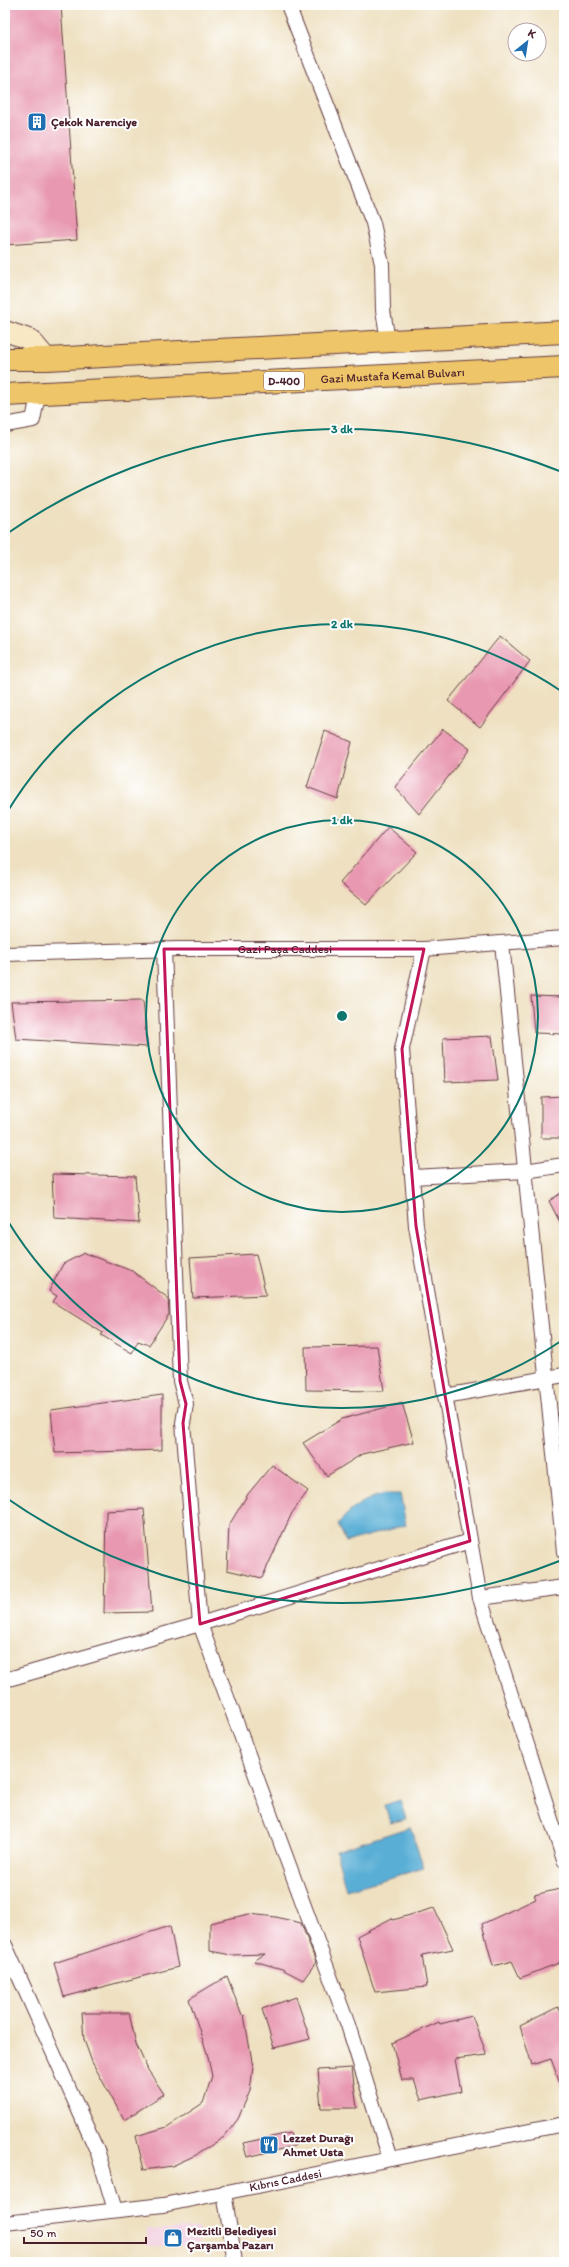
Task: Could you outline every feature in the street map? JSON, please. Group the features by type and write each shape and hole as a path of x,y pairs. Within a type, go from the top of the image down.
{"highway":[{"path":"5,359 47,359 564,332"},
{"name":"Gazi Mustafa Kemal Bulvarı","path":"5,395 38,395 564,367"}],"street":[{"path":"288,5 373,223 382,264 383,310 388,341"},
{"path":"5,332 31,340 47,359"},
{"path":"5,425 33,420 38,395"},
{"name":"Gazi Paşa Caddesi","path":"5,954 164,949 424,949 564,938"},
{"path":"502,943 564,1552"},
{"path":"164,949 180,1381 186,1404 183,1423 200,1624 348,2025 390,2159"},
{"path":"424,949 402,1049 416,1226 480,1598 564,1860"},
{"path":"413,1178 526,1170 564,1165"},
{"path":"445,1396 564,1374"},
{"path":"5,1680 200,1624 470,1542"},
{"path":"480,1598 564,1587"},
{"path":"5,1945 98,2153 115,2210"},
{"name":"Kıbrıs Caddesi","path":"5,2223 163,2204 564,2124"},
{"path":"224,2192 235,2262"}],"highlighted area":[{"path":"164,949 424,949 402,1049 416,1226 470,1541 200,1624 183,1423 186,1404 180,1381"}],"shaded area":[{"name":"Mezitli Belediyesi Çarşamba Pazarı","path":"147,2229 199,2229 199,2247 146,2246"}],"water":[{"path":"385,1494 400,1494 406,1525 346,1542 338,1524 359,1504 370,1498"},
{"path":"400,1800 406,1819 390,1823 385,1805"},
{"path":"410,1827 424,1868 346,1890 336,1851"}],"building":[{"name":"Çekok Narenciye","path":"5,5 61,5 77,240 5,245"},
{"path":"500,636 530,661 480,727 448,701"},
{"path":"443,729 470,749 419,814 395,787"},
{"path":"325,731 352,742 338,799 307,787"},
{"path":"388,827 417,852 366,905 340,883"},
{"path":"531,996 564,997 564,1034 534,1033"},
{"path":"143,1000 147,1047 16,1039 11,1002"},
{"path":"492,1036 498,1080 445,1082 443,1038"},
{"path":"564,1096 564,1138 541,1138 541,1097"},
{"path":"52,1174 135,1176 139,1223 54,1218"},
{"path":"564,1191 564,1230 549,1201"},
{"path":"84,1253 132,1271 168,1298 169,1314 149,1345 138,1341 132,1353 101,1335 103,1333 53,1302 57,1296 49,1291 63,1264"},
{"path":"256,1254 266,1295 193,1298 190,1258"},
{"path":"377,1346 384,1391 306,1390 305,1347"},
{"path":"162,1395 162,1450 55,1453 51,1410"},
{"path":"402,1403 414,1442 362,1454 327,1476 303,1443 342,1419"},
{"path":"272,1465 308,1491 292,1513 262,1578 227,1570 229,1525 248,1494"},
{"path":"144,1509 152,1612 104,1613 106,1511"},
{"path":"564,1888 564,1927 560,1928 564,1942 564,1961 520,1978 512,1961 493,1966 482,1924 536,1899 534,1895"},
{"path":"434,1908 453,1949 422,1955 427,1987 375,1992 357,1936 392,1918 393,1920"},
{"path":"249,1914 276,1917 301,1923 316,1962 303,1980 282,1969 254,1961 265,1954 231,1955 210,1951 210,1923"},
{"path":"170,1926 178,1967 64,1997 54,1963"},
{"path":"227,1976 242,2016 244,2015 253,2067 250,2091 238,2119 224,2137 196,2155 172,2166 144,2170 136,2136 167,2127 203,2103 212,2076 207,2053 189,1999"},
{"path":"296,1997 310,2039 274,2048 262,2009"},
{"path":"558,2007 564,2017 563,2092 551,2059 532,2065 520,2026"},
{"path":"82,2013 129,2013 136,2044 148,2070 164,2094 124,2120 92,2062 84,2040"},
{"path":"472,2016 487,2055 455,2059 461,2091 421,2100 414,2080 402,2080 392,2043 439,2022 440,2024"},
{"path":"352,2068 357,2108 321,2108 318,2070"},
{"name":"Lezzet Durağı Ahmet Usta","path":"290,2133 295,2146 247,2157 243,2143"}],"place":[{"name":"Çekok Narenciye","path":"37,122"},
{"name":"Lezzet Durağı Ahmet Usta","path":"269,2145"},
{"name":"Mezitli Belediyesi Çarşamba Pazarı","path":"173,2238"}]}
